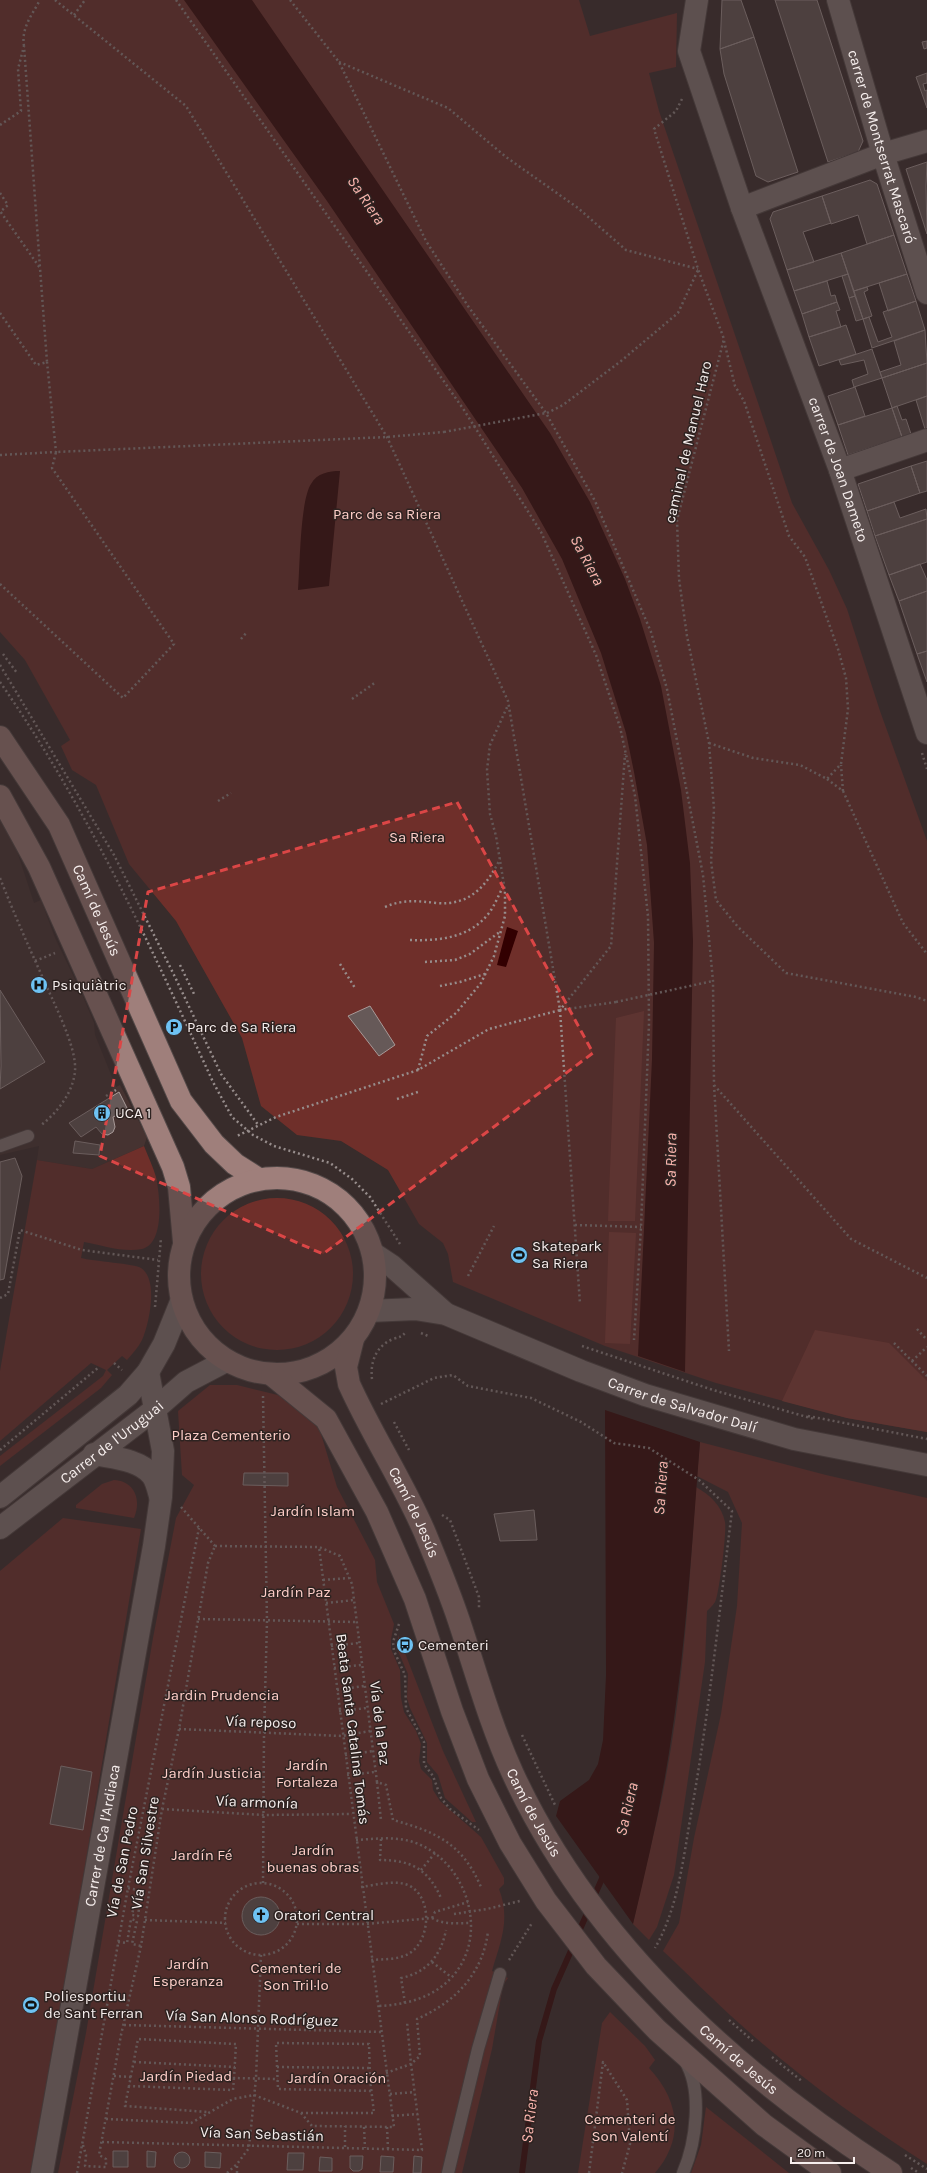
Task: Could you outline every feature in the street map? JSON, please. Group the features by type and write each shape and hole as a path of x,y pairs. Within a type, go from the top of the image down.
{"main road":[{"name":"Camí de Jesús","path":"0,737 59,825 181,1101 214,1144 235,1164 257,1178"},
{"path":"0,796 39,867 173,1166 179,1187 184,1242 178,1271 181,1302 191,1323 204,1344 226,1361 251,1371 272,1375 314,1368 334,1356 353,1339 369,1311 375,1283 374,1254 369,1240 353,1214 330,1192 317,1185 287,1177 272,1175 257,1178 220,1194 205,1208 184,1242"},
{"name":"Camí de Jesús","path":"353,1339 346,1367 348,1384 424,1531 458,1619 498,1740 513,1776 545,1838 590,1905 637,1962 697,2022 768,2084 808,2115 890,2173"},
{"path":"272,1375 326,1418 377,1512 415,1599 452,1711 478,1779 510,1843 546,1901 580,1947 613,1985 678,2050 764,2125 830,2173"}],"street":[{"name":"carrer de Joan Dameto","path":"697,0 689,52 742,208 840,470 927,733"},
{"name":"carrer de Montserrat Mascaró","path":"838,0 883,154 927,293"},
{"path":"742,208 883,154 927,141"},
{"path":"840,470 927,440"},
{"name":"Carrer de Salvador Dalí","path":"374,1254 392,1266 446,1314"},
{"name":"Carrer de l'Uruguai","path":"0,1497 128,1395 148,1372 164,1344 181,1302"},
{"name":"Carrer de Salvador Dalí","path":"369,1311 415,1309 446,1314 581,1371 645,1395 794,1439 927,1465"},
{"name":"Carrer de l'Uruguai","path":"0,1528 94,1454 154,1410 186,1382 226,1361"},
{"name":"Carrer de Ca l'Ardiaca","path":"42,2173 154,1546 160,1497 163,1451 148,1372"},
{"name":"Carrer de Ca l'Ardiaca","path":"94,1454 128,1461 143,1467 152,1476 160,1497"}],"lane":[{"path":"0,1146 28,1136"},
{"path":"448,2173 478,2049 500,1974"},
{"path":"678,2050 689,2068 692,2078 696,2119 694,2143 683,2173"}],"path":[{"path":"0,584 123,698 174,644 52,468 56,452 47,362 23,38 26,26 40,0"},
{"path":"55,0 186,106 387,437 508,704 560,1010 580,1304"},
{"path":"74,15 85,0"},
{"path":"176,0 464,410 541,532 596,655 620,727 635,796 648,916 649,1023 641,1227 634,1340"},
{"path":"290,0 339,62 426,241 468,306 546,413 595,501 651,632 667,689 703,875 712,981 714,1084 729,1351"},
{"path":"0,125 21,110 18,69 24,46"},
{"path":"339,62 448,108 506,157 578,208 626,250 698,269"},
{"path":"682,98 676,111 654,129 698,269 724,339 735,386 744,401 789,536 805,558 846,678 848,709 841,764 843,791 902,923 927,954"},
{"path":"0,193 8,205 0,211 40,268"},
{"path":"0,455 387,437 444,432 546,413 563,405 621,361 678,313 698,269"},
{"path":"0,313 36,365 47,362"},
{"name":"caminal de Manuel Haro","path":"724,339 677,520 679,579 687,636 709,743 714,809 711,861 716,900 738,927 786,973 916,996 927,1001"},
{"path":"241,639 246,632"},
{"path":"4,654 17,673"},
{"path":"0,666 114,855 175,977 220,1074 259,1126"},
{"path":"0,682 80,808 134,912 222,1100 232,1117 248,1131 274,1146 330,1163 352,1179 370,1197 401,1245"},
{"path":"352,699 376,682"},
{"path":"418,1070 427,1036 456,1013 481,983 494,956 505,916 504,885 500,858 490,814 487,770 490,745 508,704"},
{"path":"709,743 753,758 800,765 827,779 843,791"},
{"path":"560,1010 611,946 625,749"},
{"path":"827,779 841,764"},
{"path":"218,801 231,793"},
{"path":"386,907 403,901 446,903 466,899 485,884 500,858"},
{"path":"0,878 71,1046 75,1070 70,1090 54,1115 28,1136"},
{"path":"410,940 443,940 470,928 489,913 504,885"},
{"path":"425,962 455,960 470,954 501,930"},
{"path":"35,961 58,952"},
{"path":"340,964 355,988"},
{"path":"180,965 194,994"},
{"path":"440,986 486,974"},
{"path":"248,1131 276,1117 418,1070 489,1029 560,1010 616,1002 712,981"},
{"path":"714,1084 851,1239 927,1278"},
{"path":"397,1099 418,1092"},
{"path":"575,1225 641,1227"},
{"path":"468,1276 494,1226"},
{"path":"0,1298 8,1294 20,1230 82,1250 158,1260"},
{"path":"154,1309 161,1233"},
{"path":"917,1329 927,1340"},
{"path":"894,1343 927,1376"},
{"path":"584,1347 713,1390 800,1415 927,1439"},
{"path":"912,1361 927,1347"},
{"path":"114,1364 122,1370"},
{"path":"0,1450 99,1367"},
{"path":"376,1406 434,1378 453,1375 468,1386 531,1398 582,1422 614,1443 649,1448 699,1480 732,1511 703,1750 678,1889 662,1935 652,1953 637,1962"},
{"path":"263,1395 267,1547 263,1883"},
{"path":"181,1507 215,1546 319,1547"},
{"name":"Vía de San Pedro","path":"83,2145 128,1888 199,1528"},
{"name":"Vía San Silvestre","path":"83,2145 86,2155 85,2166 106,2168 106,2159 99,2155 141,1946 162,1810 179,1729 208,1563 215,1546"},
{"name":"Vía de la Paz","path":"319,1547 340,1556 349,1578 354,1600 376,1772 376,1782 386,1785 393,1820 420,1827 450,1843 467,1861 481,1887"},
{"name":"Beata Santa Catalina Tomás","path":"319,1547 366,1924 394,2127 388,2127"},
{"path":"323,1580 349,1578"},
{"path":"326,1603 354,1600"},
{"path":"198,1619 328,1623 356,1622"},
{"path":"399,1624 393,1642 394,1651 405,1675 406,1708 424,1742 424,1764 433,1776 441,1798 450,1809 481,1832"},
{"path":"331,1646 359,1643"},
{"path":"334,1668 362,1665"},
{"path":"336,1690 364,1686"},
{"path":"339,1711 367,1708"},
{"name":"Vía reposo","path":"179,1729 264,1734 342,1736 370,1731"},
{"path":"345,1755 373,1751"},
{"path":"347,1776 376,1772"},
{"path":"376,1782 381,1820"},
{"name":"Vía armonía","path":"162,1810 264,1815 352,1814"},
{"path":"381,1838 380,1860 407,1863 421,1870 432,1882 440,1898"},
{"path":"356,1840 381,1838 414,1842 435,1853 444,1860 462,1884 468,1902 471,1923 465,1953 451,1977 431,1994 405,2003 378,2006"},
{"path":"421,1870 435,1853"},
{"path":"263,1883 274,1886 285,1892 292,1901 297,1912 297,1924 294,1934 281,1949 261,1955 251,1953 234,1942 226,1923 226,1911 231,1900 240,1890 251,1885 263,1883"},
{"path":"362,1887 395,1883 410,1886 421,1899 426,1918 424,1938 414,1950 400,1957 371,1960"},
{"path":"128,1888 137,1890 132,1915 138,1916 142,1894 148,1894"},
{"path":"454,1914 520,1901"},
{"path":"432,1918 435,1912 468,1902"},
{"path":"297,1924 366,1924 426,1918 454,1923 471,1923"},
{"path":"118,1942 127,1943 131,1919 137,1921 132,1944 141,1946"},
{"path":"145,1920 226,1923"},
{"path":"500,1974 532,1923"},
{"path":"405,2003 401,1978 424,1969 432,1962 442,1945 446,1930"},
{"path":"386,2072 411,2064 420,2056 417,2019 441,2007 462,1990 469,1981 482,1954 488,1931"},
{"path":"227,2173 237,2164 249,2144 256,2078 261,1955"},
{"path":"432,1962 451,1977"},
{"path":"728,2019 755,2043"},
{"path":"392,2116 418,2114 407,2022"},
{"name":"Vía San Alonso Rodríguez","path":"124,2025 258,2030 381,2032"},
{"path":"129,2086 233,2090 236,2044 138,2039 125,2106 208,2112"},
{"path":"106,2119 191,2123 233,2099 254,2095 301,2113 374,2113 368,2044 276,2043 278,2089 372,2091"},
{"path":"766,2052 806,2084"},
{"path":"134,2062 235,2067"},
{"path":"589,2173 603,2062 627,2100 630,2144 622,2173"},
{"path":"277,2067 370,2068"},
{"path":"114,2076 131,2077"},
{"path":"234,2078 278,2079"},
{"path":"370,2079 387,2079"},
{"path":"389,2094 415,2092"},
{"path":"301,2113 312,2126 388,2127 388,2149"},
{"name":"Vía San Sebastián","path":"102,2142 249,2144 422,2150 418,2114"},
{"path":"345,2126 345,2147"},
{"path":"364,2127 365,2148"},
{"path":"77,2173 83,2145"},
{"path":"902,2153 927,2169"},
{"path":"237,2164 237,2173"}],"highlighted area":[{"path":"457,802 593,1053 323,1254 100,1156 148,892"}],"shaded area":[{"name":"Psiquiàtric","path":"0,820 16,848 34,903 41,900 55,938 82,994 94,1023 95,1035 116,1087 120,1085 147,1137 144,1146 92,1169 37,1160 39,1146 0,1155"},
{"path":"644,1011 635,1221 608,1221 616,1018"},
{"path":"609,1232 636,1233 630,1344 605,1343"},
{"path":"815,1330 889,1343 927,1381 927,1432 847,1418 782,1401"}],"green space":[{"name":"Parc de sa Riera","path":"0,0 579,0 590,36 677,13 676,67 649,73 659,111 792,503 829,570 847,609 880,711 927,841 927,1432 847,1418 716,1383 605,1346 453,1282 448,1254 443,1243 419,1224 388,1170 341,1141 297,1135 261,1106 242,1038 176,921 129,864 96,785 72,770 61,746 70,740 25,660 0,632"},
{"path":"144,1146 156,1177 159,1195 158,1229 154,1238 149,1245 142,1249 135,1250 113,1248 84,1242 81,1258 137,1267 141,1268 146,1274 150,1282 151,1302 150,1313 142,1340 127,1360 122,1356 107,1370 112,1375 101,1388 0,1466 0,1456 103,1376 106,1370 91,1363 0,1441 0,1371 37,1160 92,1169"},
{"path":"277,1198 299,1201 313,1207 331,1220 344,1238 350,1252 353,1274 350,1296 344,1310 331,1328 313,1341 299,1347 277,1350 255,1347 241,1341 223,1328 210,1310 204,1296 201,1274 204,1252 210,1238 223,1220 241,1207 255,1201"},
{"name":"Cementeri de Son Tril·lo","path":"210,1385 237,1385 282,1396 318,1424 337,1487 375,1560 377,1582 394,1624 391,1649 400,1670 401,1698 404,1712 416,1731 421,1744 419,1761 421,1769 432,1780 433,1790 440,1801 481,1837 504,1878 504,1884 499,1889 504,1911 503,1931 492,1971 508,1978 503,1985 492,2049 462,2173 58,2173 86,2033 153,1638 176,1518 194,1485 182,1475 178,1411"},
{"path":"700,1442 826,1475 927,1498 927,2164 854,2115 784,2062 730,2015 663,1951 679,1923 694,1838 721,1714 737,1606 742,1523 728,1492 697,1476"},
{"path":"114,1480 127,1484 134,1492 137,1504 134,1518 76,1508 76,1505 102,1484"},
{"path":"696,1487 711,1497 721,1511 725,1522 724,1549 717,1597 715,1602 707,1611 705,1662 674,1875 657,1927 649,1940 633,1924 662,1797 675,1720 684,1643"},
{"name":"Poliesportiu de Sant Ferran","path":"63,1518 141,1529 34,2173 0,2173 0,1571"},
{"path":"398,1635 443,1751 476,1822 472,1822 445,1798 438,1775 427,1762 427,1743 410,1708 407,1698 408,1674 398,1651"},
{"name":"Cementeri de Son Valentí","path":"610,2012 645,2046 655,2060 649,2068 667,2093 672,2106 674,2133 671,2146 665,2160 655,2173 578,2173 602,2023"},
{"path":"706,2107 789,2173 691,2173 701,2145"}],"water":[{"path":"184,0 252,0 550,433 590,502 625,579 640,619 661,686 681,790 690,863 693,941 685,1372 638,1356 652,1059 654,943 647,845 634,772 626,733 601,653 562,559 522,488 327,201"},
{"path":"332,471 340,471 329,586 298,590 301,535 307,492 314,480 320,475"},
{"path":"507,927 518,931 506,967 497,965"},
{"path":"605,1410 700,1442 688,1594 676,1708 658,1813 633,1924 556,1816 560,1801 589,1780 598,1764 603,1740 606,1675"}],"building":[{"path":"722,0 741,0 754,37 720,49"},
{"path":"775,0 817,0 863,141 858,152 828,162"},
{"path":"754,37 798,172 768,182 756,176 724,74 720,49"},
{"path":"927,41 927,48 924,49 922,42"},
{"path":"927,73 927,83 923,84 925,91 927,90 927,108 916,77"},
{"path":"927,162 926,186 927,234 906,169"},
{"path":"870,180 877,184 894,235 867,244 858,215 831,224 822,196"},
{"path":"822,196 831,223 803,232 814,262 787,270 770,219 773,212"},
{"path":"894,235 907,274 854,291 841,253"},
{"path":"841,253 848,274 794,291 787,270"},
{"path":"848,274 855,296 849,298 842,276"},
{"path":"907,274 916,301 888,311 879,283"},
{"path":"827,281 831,296 835,295 837,302 802,314 794,291"},
{"path":"867,287 868,290 864,292 872,316 863,319 854,291"},
{"path":"855,296 863,319 856,321 849,298"},
{"path":"916,301 925,330 872,348 863,319 869,317 878,342 892,337 883,312"},
{"path":"837,302 840,310 836,311 841,327 809,337 802,314"},
{"path":"846,325 856,354 819,366 809,337"},
{"path":"925,330 927,363 882,378 880,372 901,365 894,341"},
{"path":"872,349 882,378 854,387 852,380 868,374 864,360 841,365 839,360"},
{"path":"927,363 927,396 892,408 882,378"},
{"path":"855,387 865,416 838,425 828,396"},
{"path":"927,396 927,428 925,429 916,400"},
{"path":"897,406 902,420 906,419 911,434 902,437 892,408"},
{"path":"892,408 902,437 848,455 838,425"},
{"path":"927,461 927,491 920,493 911,466"},
{"path":"911,466 920,493 867,511 858,484"},
{"path":"894,502 900,518 926,509 927,519 875,536 867,511"},
{"path":"927,519 927,562 889,575 875,536"},
{"path":"920,564 927,580 927,591 899,601 889,575"},
{"path":"927,591 927,651 917,654 899,601"},
{"path":"927,651 927,682 917,654"},
{"path":"0,990 45,1062 0,1089 1,1066"},
{"path":"370,1006 395,1045 379,1056 348,1016"},
{"name":"UCA 1","path":"119,1092 128,1110 113,1117 115,1127 113,1132 108,1135 102,1134 96,1127 81,1137 69,1123"},
{"name":"UCA 1","path":"75,1141 100,1145 99,1155 73,1153"},
{"path":"15,1158 22,1176 4,1279 0,1280 0,1162"},
{"path":"244,1473 288,1473 288,1486 243,1485"},
{"path":"534,1510 537,1540 500,1541 494,1514"},
{"path":"61,1766 92,1772 83,1830 50,1824"},
{"name":"Oratori Central","path":"257,1897 265,1897 272,1900 277,1905 280,1916 277,1927 272,1932 265,1935 257,1935 250,1932 245,1927 242,1920 242,1912 245,1905 250,1900"},
{"path":"113,2151 128,2151 128,2167 113,2167"},
{"path":"147,2151 156,2152 155,2167 147,2167"},
{"path":"182,2152 189,2157 190,2160 185,2167 182,2168 175,2163 174,2160 179,2153"},
{"path":"205,2152 221,2153 220,2168 205,2167"},
{"path":"288,2153 304,2153 303,2170 287,2170"},
{"path":"350,2156 363,2156 362,2169 359,2171 353,2171 350,2168"},
{"path":"381,2156 394,2157 393,2172 380,2172"},
{"path":"414,2156 422,2157 421,2173 413,2173"},
{"path":"320,2157 332,2158 332,2171 319,2171"}],"waterway":[{"name":"Sa Riera","path":"593,1899 604,1874"},
{"name":"Sa Riera","path":"577,1936 589,1909"},
{"name":"Sa Riera","path":"522,2173 539,2041 554,1989 574,1944"}],"place":[{"name":"Psiquiàtric","path":"39,985"},
{"name":"Parc de Sa Riera","path":"174,1027"},
{"name":"UCA 1","path":"102,1113"},
{"name":"Skatepark Sa Riera","path":"519,1255"},
{"name":"Cementeri","path":"405,1645"},
{"name":"Oratori Central","path":"261,1915"},
{"name":"Poliesportiu de Sant Ferran","path":"31,2005"}],"park label":[{"name":"Plaza Cementerio","path":"231,1435"},
{"name":"Jardín Islam","path":"313,1511"},
{"name":"Jardín Paz","path":"296,1592"},
{"name":"Jardin Prudencia","path":"222,1695"},
{"name":"Jardín Justicia","path":"212,1773"},
{"name":"Jardín Fortaleza","path":"307,1774"},
{"name":"Jardín Fé","path":"202,1855"},
{"name":"Jardín buenas obras","path":"313,1858"},
{"name":"Jardín Esperanza","path":"188,1972"},
{"name":"Jardín Piedad","path":"186,2076"},
{"name":"Jardín Oración","path":"337,2078"}]}
